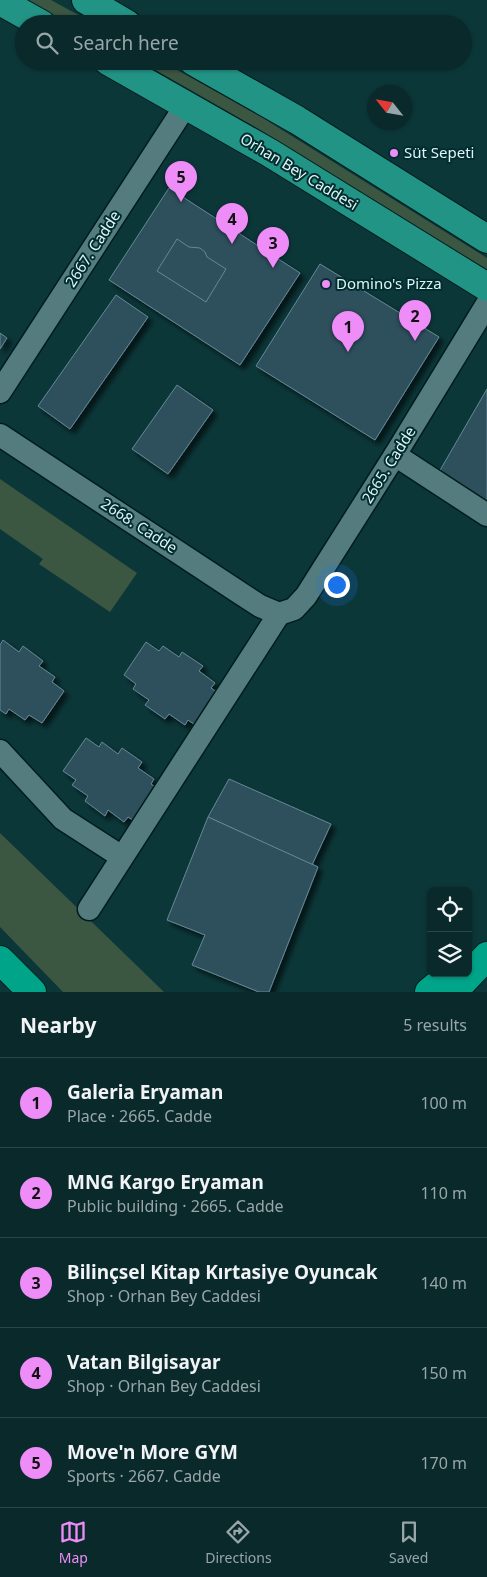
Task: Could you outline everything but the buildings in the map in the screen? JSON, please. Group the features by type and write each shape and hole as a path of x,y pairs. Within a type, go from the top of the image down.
{"highway":[{"path":"472,957 487,944"},
{"path":"453,992 487,956"},
{"path":"0,960 32,992"},
{"path":"429,992 447,977"}],"main road":[{"path":"0,0 26,15"},
{"path":"86,0 112,15"},
{"name":"Orhan Bey Caddesi","path":"124,70 270,153 487,287"},
{"path":"209,70 297,120 487,240"}],"street":[{"name":"2667. Cadde","path":"0,392 186,105"},
{"name":"2665. Cadde","path":"279,614 294,609 306,596 395,455 480,329 487,304"},
{"name":"2668. Cadde","path":"0,435 260,606 279,614"},
{"path":"395,455 487,515"},
{"path":"89,909 279,614"},
{"path":"0,752 64,819 122,857"}],"green space":[{"path":"27,0 51,0 78,15 54,15"},
{"path":"156,70 177,70 263,118 487,258 487,271 257,128"},
{"path":"0,479 137,573 110,612 39,564 43,559 0,529"},
{"path":"0,833 164,992 63,992 0,927"}],"place":[{"name":"Süt Sepeti","path":"394,153"},
{"name":"Move'n More GYM","path":"181,202"},
{"name":"Vatan Bilgisayar","path":"232,244"},
{"name":"Bilinçsel Kitap Kırtasiye Oyuncak","path":"273,268"},
{"name":"Domino's Pizza","path":"326,284"},
{"name":"MNG Kargo Eryaman","path":"415,341"},
{"name":"Galeria Eryaman","path":"348,352"}]}
